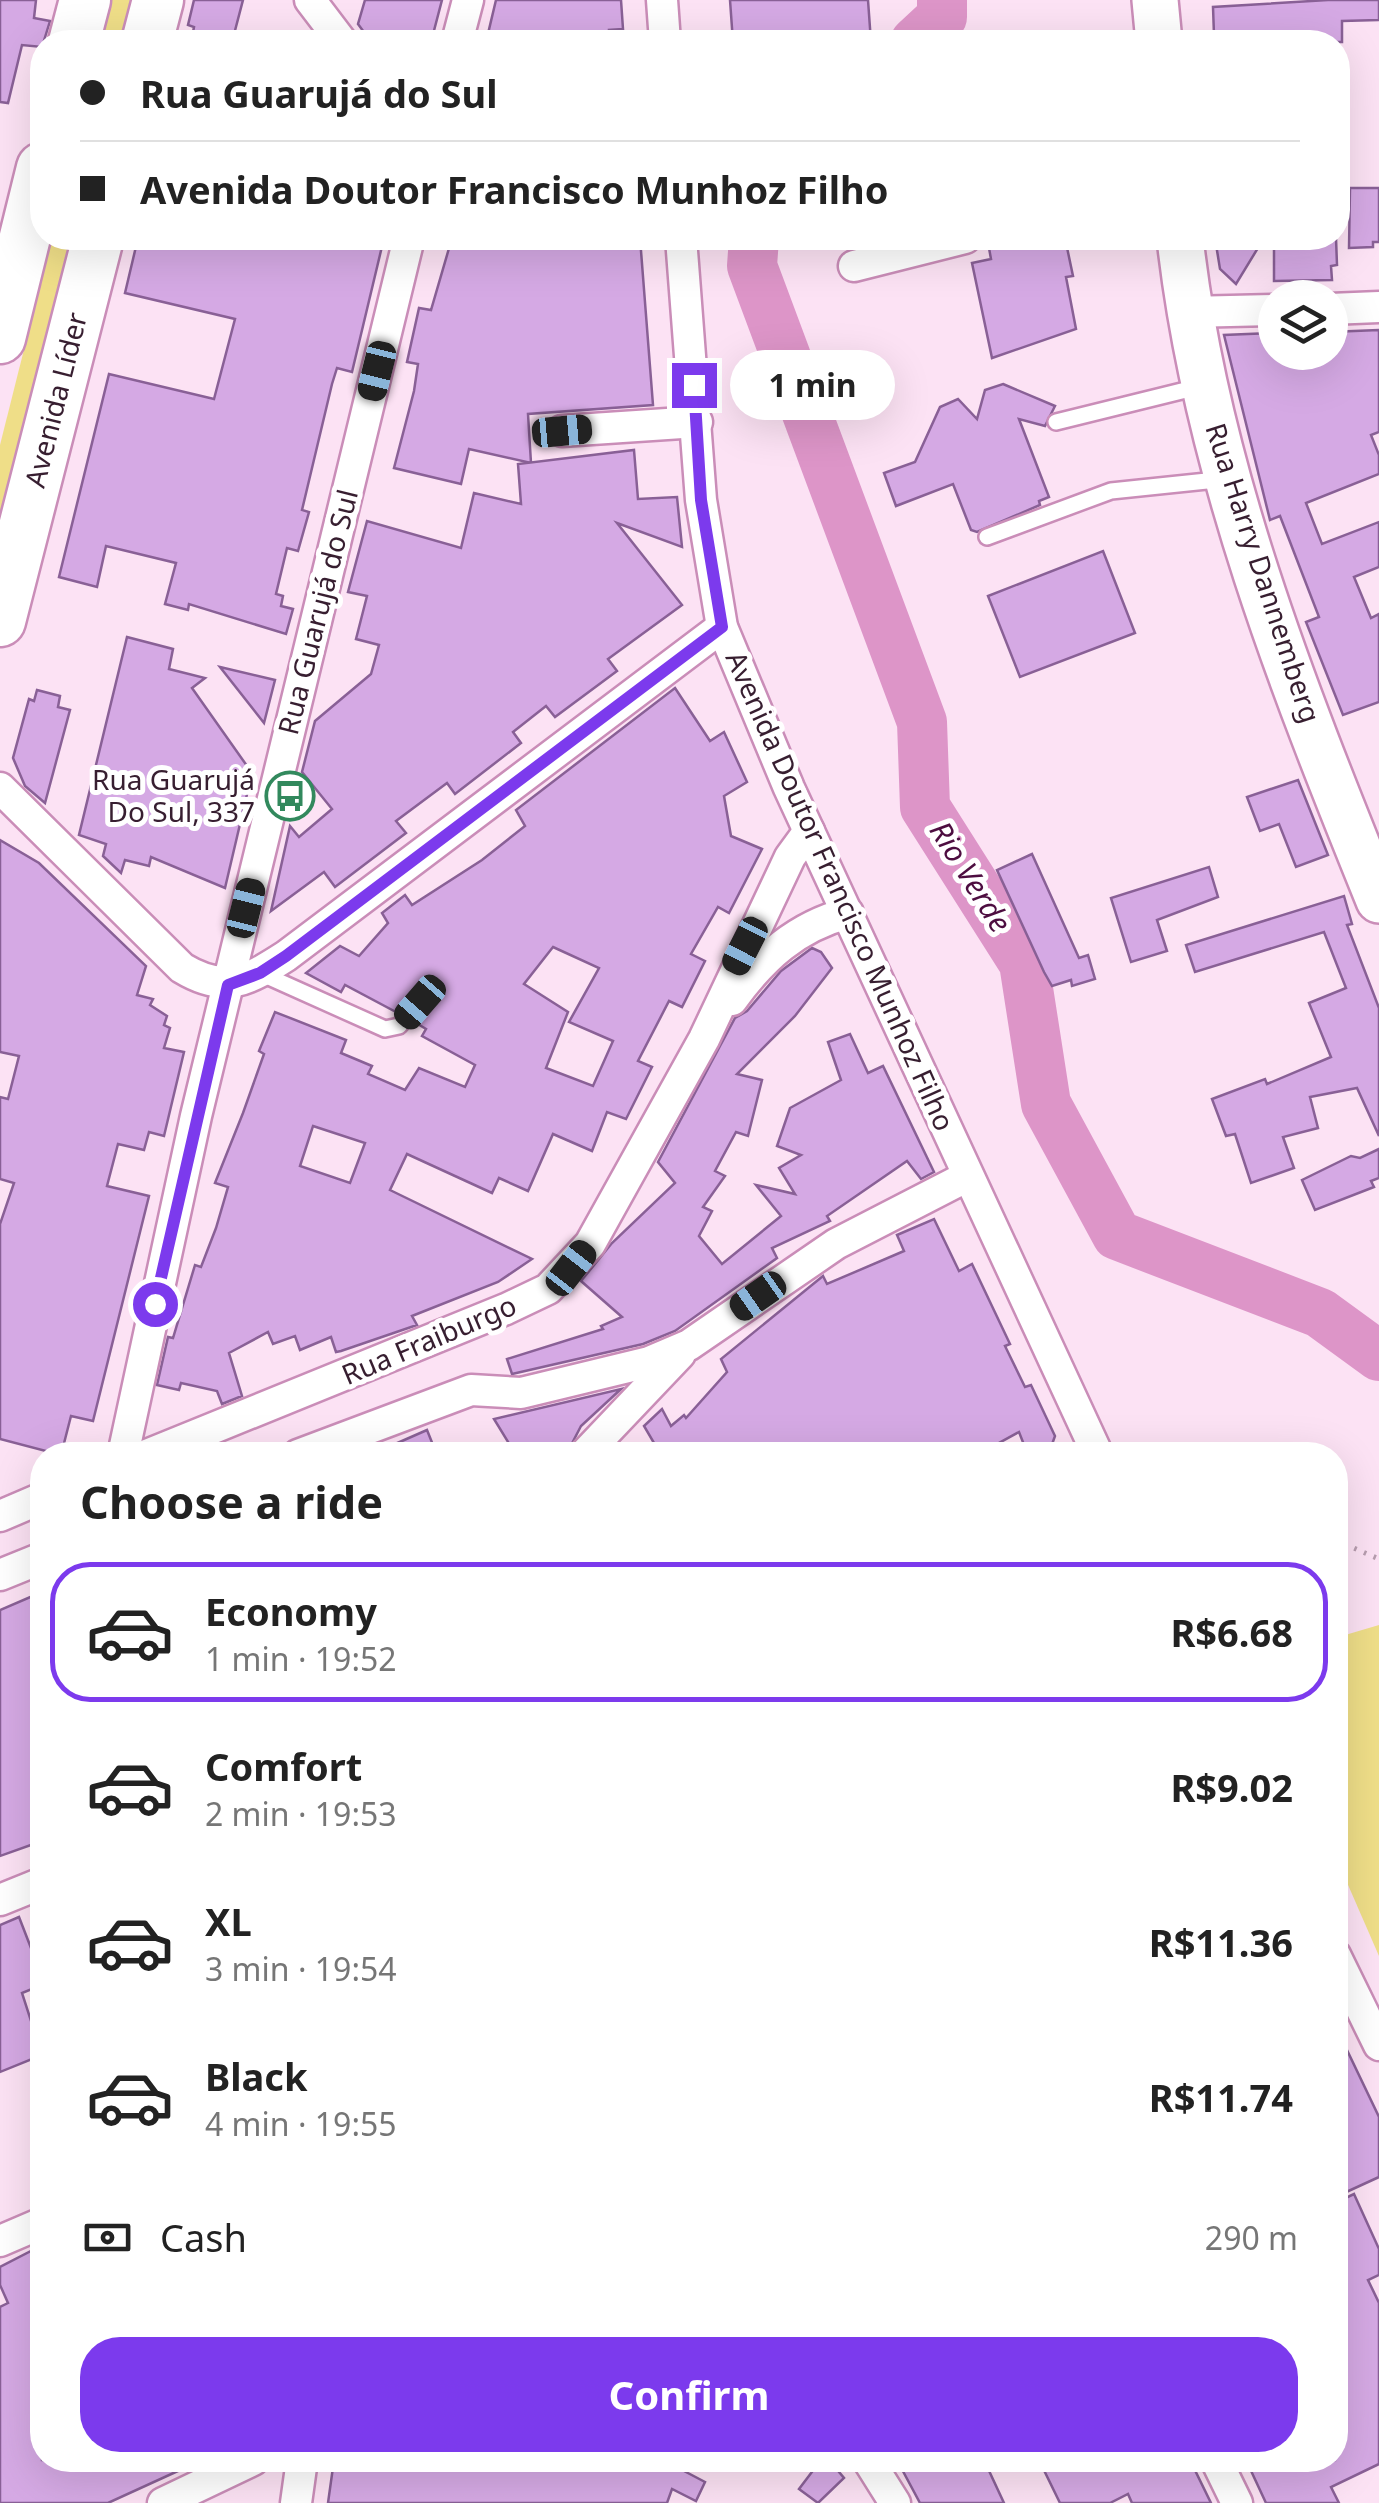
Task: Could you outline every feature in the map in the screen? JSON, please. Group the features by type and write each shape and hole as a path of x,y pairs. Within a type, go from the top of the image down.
{"main road":[{"path":"77,30 84,0"},
{"path":"150,30 158,0"},
{"path":"1155,0 1158,30"},
{"path":"0,338 30,217"},
{"name":"Avenida Líder","path":"0,621 95,250"},
{"name":"Rua Harry Dannemberg","path":"1181,250 1188,312 1230,479 1298,692 1379,900"}],"street":[{"path":"310,0 333,30"},
{"path":"460,30 468,0"},
{"path":"662,0 665,30"},
{"name":"Rua Guarujá do Sul","path":"125,1442 228,985 406,250"},
{"name":"Avenida Doutor Francisco Munhoz Filho","path":"683,250 701,500 722,627 809,830 1090,1442"},
{"path":"854,266 918,250"},
{"path":"1348,309 1379,308"},
{"path":"1188,312 1258,310"},
{"path":"562,431 696,422"},
{"path":"0,788 182,968 203,981 228,985 260,973 722,627"},
{"name":"Rua Fraiburgo","path":"177,1442 548,1289 590,1244 704,1039 764,908 809,830"},
{"name":"Rua Fraiburgo","path":"704,1039 768,956 796,934 848,913"},
{"name":"Rua Fraiburgo","path":"333,1442 471,1390 539,1390 624,1370 689,1345 836,1244 968,1176"},
{"path":"596,1442 689,1345"},
{"path":"0,1516 30,1503"},
{"path":"0,1576 30,1563"},
{"path":"0,1900 30,1888"},
{"path":"1348,1982 1379,2045"},
{"path":"0,2240 30,2228"},
{"path":"162,2503 228,2472"},
{"path":"296,2503 300,2472"},
{"path":"876,2472 896,2503"},
{"path":"1222,2472 1236,2503"}],"lane":[{"path":"1056,422 1206,385"},
{"path":"987,537 1110,491 1230,479"},
{"path":"260,973 385,1029 399,1026 420,1002"}],"path":[{"path":"1348,1546 1379,1559"}],"shaded area":[{"path":"112,0 130,0 123,30 104,30"},
{"path":"49,250 67,250 0,516 0,445"},
{"path":"1379,1625 1379,1956 1348,1885 1348,1634"}],"building":[{"path":"0,0 36,0 34,18 50,21 47,30 30,30 30,46 22,45 8,103 0,102"},
{"path":"194,0 243,0 235,30 193,30 188,25"},
{"path":"365,0 442,0 434,30 362,30 358,24"},
{"path":"496,0 621,0 623,29 489,30"},
{"path":"730,0 868,0 870,30 732,30"},
{"path":"1379,0 1379,20 1342,21 1342,30 1214,30 1213,7"},
{"path":"1350,188 1379,188 1379,242 1373,242 1373,247 1350,248"},
{"path":"135,250 381,250 352,372 337,368 332,384 302,510 309,512 298,551 287,548 276,594 283,596 281,606 293,609 286,634 189,604 188,610 165,604 176,563 106,546 97,587 59,577 109,374 214,399 235,319 125,293"},
{"path":"448,250 641,250 653,405 528,414 531,463 469,449 461,484 394,468 414,391 418,364 407,362 419,308 431,310"},
{"path":"989,250 1068,250 1073,276 1066,277 1076,329 992,358 972,263 991,259"},
{"path":"1217,250 1257,250 1236,284 1220,269"},
{"path":"1274,250 1336,250 1337,265 1331,266 1332,280 1274,280"},
{"path":"1379,330 1379,432 1371,435 1379,455 1379,474 1306,503 1322,544 1379,522 1379,567 1354,577 1371,618 1379,614 1379,702 1343,715 1306,622 1319,617 1280,516 1270,520 1224,335 1258,334 1258,370 1348,370 1348,331"},
{"path":"1003,384 1055,406 1045,426 1019,419 1049,497 1039,501 1040,505 977,532 971,530 953,484 896,506 884,473 915,462 940,407 958,399 977,419 985,390"},
{"path":"634,450 638,499 677,497 682,547 617,523 682,605 608,659 617,671 555,717 546,706 513,732 521,743 455,794 447,783 396,821 406,833 335,887 324,872 271,911 290,826 299,837 332,809 302,772 315,721 371,674 379,645 356,639 367,596 348,592 367,521 461,548 474,493 521,504 518,464"},
{"path":"1103,551 1135,633 1020,677 988,596"},
{"path":"127,637 173,649 169,669 205,678 192,688 252,773 225,888 151,857 149,866 125,860 121,873 103,856 106,844 79,835"},
{"path":"220,667 275,680 264,723"},
{"path":"675,688 710,741 724,732 747,782 724,796 731,836 762,849 729,913 718,907 691,954 705,961 682,1007 669,1001 638,1061 652,1067 626,1119 607,1112 592,1151 553,1134 528,1191 499,1178 492,1193 407,1154 390,1190 532,1259 498,1282 412,1316 417,1325 341,1351 336,1352 331,1337 300,1350 295,1336 273,1344 268,1332 229,1353 242,1396 222,1404 217,1391 181,1383 179,1390 157,1385 168,1337 173,1338 195,1265 201,1267 216,1228 228,1187 215,1183 264,1054 259,1051 275,1012 346,1040 341,1053 372,1066 368,1074 405,1090 419,1068 465,1087 475,1065 422,1036 426,1029 416,1023 431,1005 427,993 416,992 396,1012 345,985 341,992 306,973 340,946 359,956 388,923 382,913 405,895 412,905 482,860 525,826 516,810","holes":["553,947 599,968 569,1022 613,1041 593,1086 546,1068 568,1012 524,984","313,1126 365,1143 350,1183 300,1166"]},
{"path":"37,690 60,696 58,707 70,710 45,803 25,786 13,758 29,699 34,701"},
{"path":"1298,780 1328,855 1296,867 1279,824 1260,831 1247,797"},
{"path":"0,840 39,863 146,966 137,995 153,999 150,1005 167,1016 164,1025 170,1028 164,1048 184,1052 164,1136 149,1132 144,1150 118,1144 107,1186 149,1196 93,1421 71,1416 64,1442 30,1442 30,1447 0,1439 0,1224 14,1183 0,1179 0,1097 8,1099 19,1056 0,1052"},
{"path":"1032,854 1079,958 1088,955 1095,979 1072,986 1071,980 1052,986 1044,972 997,870"},
{"path":"1209,867 1218,897 1157,920 1167,951 1131,962 1111,898"},
{"path":"1344,896 1352,924 1347,925 1379,1008 1379,1136 1357,1088 1310,1097 1318,1128 1283,1137 1294,1168 1251,1183 1235,1134 1226,1136 1212,1099 1265,1079 1267,1084 1331,1057 1309,1003 1346,988 1324,932 1195,972 1186,945"},
{"path":"812,948 821,952 832,968 795,1016 737,1074 762,1080 748,1136 736,1132 715,1171 725,1176 703,1207 712,1211 699,1236 722,1264 781,1216 756,1185 795,1194 779,1168 801,1155 777,1146 790,1108 841,1080 828,1042 850,1034 868,1073 883,1066 934,1172 921,1179 907,1161 827,1216 830,1221 772,1248 777,1258 675,1331 643,1344 512,1374 507,1359 603,1329 601,1326 622,1317 581,1281 612,1243 675,1183 658,1162 735,1018 747,1011 781,971"},
{"path":"1379,1149 1379,1178 1371,1181 1374,1187 1315,1210 1302,1180 1351,1156 1360,1158"},
{"path":"934,1219 959,1271 972,1264 1010,1344 1005,1346 1025,1387 1031,1385 1055,1436 1053,1442 1023,1442 1019,1432 1001,1442 653,1442 644,1426 662,1409 671,1426 684,1415 686,1418 727,1372 721,1359 823,1276 827,1284 904,1251 897,1235"},
{"path":"621,1389 581,1426 573,1442 508,1442 494,1419"},
{"path":"427,1430 432,1442 400,1442"},
{"path":"30,1597 30,1845 0,1856 0,1610"},
{"path":"19,1917 30,1945 30,1990 22,1993 30,2018 30,2060 0,2072 0,1925"},
{"path":"1348,2052 1379,2117 1379,2177 1348,2191"},
{"path":"1354,2194 1379,2249 1379,2275 1368,2280 1379,2303 1379,2464 1331,2487 1339,2503 1266,2503 1252,2472 1348,2472 1348,2197"},
{"path":"30,2252 30,2472 176,2472 108,2503 0,2503 0,2307 8,2303 0,2285 0,2267"},
{"path":"332,2472 686,2472 705,2482 696,2501 672,2489 667,2503 328,2503"},
{"path":"812,2472 839,2472 844,2478 818,2503 799,2489"},
{"path":"903,2472 990,2472 1004,2503 920,2503"},
{"path":"1045,2472 1196,2472 1211,2503 1132,2503 1128,2494 1110,2503 1060,2503"}],"waterway":[{"name":"Rio Verde","path":"928,30 942,17 942,0"},
{"name":"Rio Verde","path":"753,250 752,266 922,722 925,807 1024,963 1046,1104 1117,1235 1320,1313 1379,1356"}],"place":[{"name":"Rua Guarujá Do Sul, 337","path":"290,796"}],"route":[{"path":"155,1304 228,985 260,973 286,956 722,627 701,500 694,385"}]}
